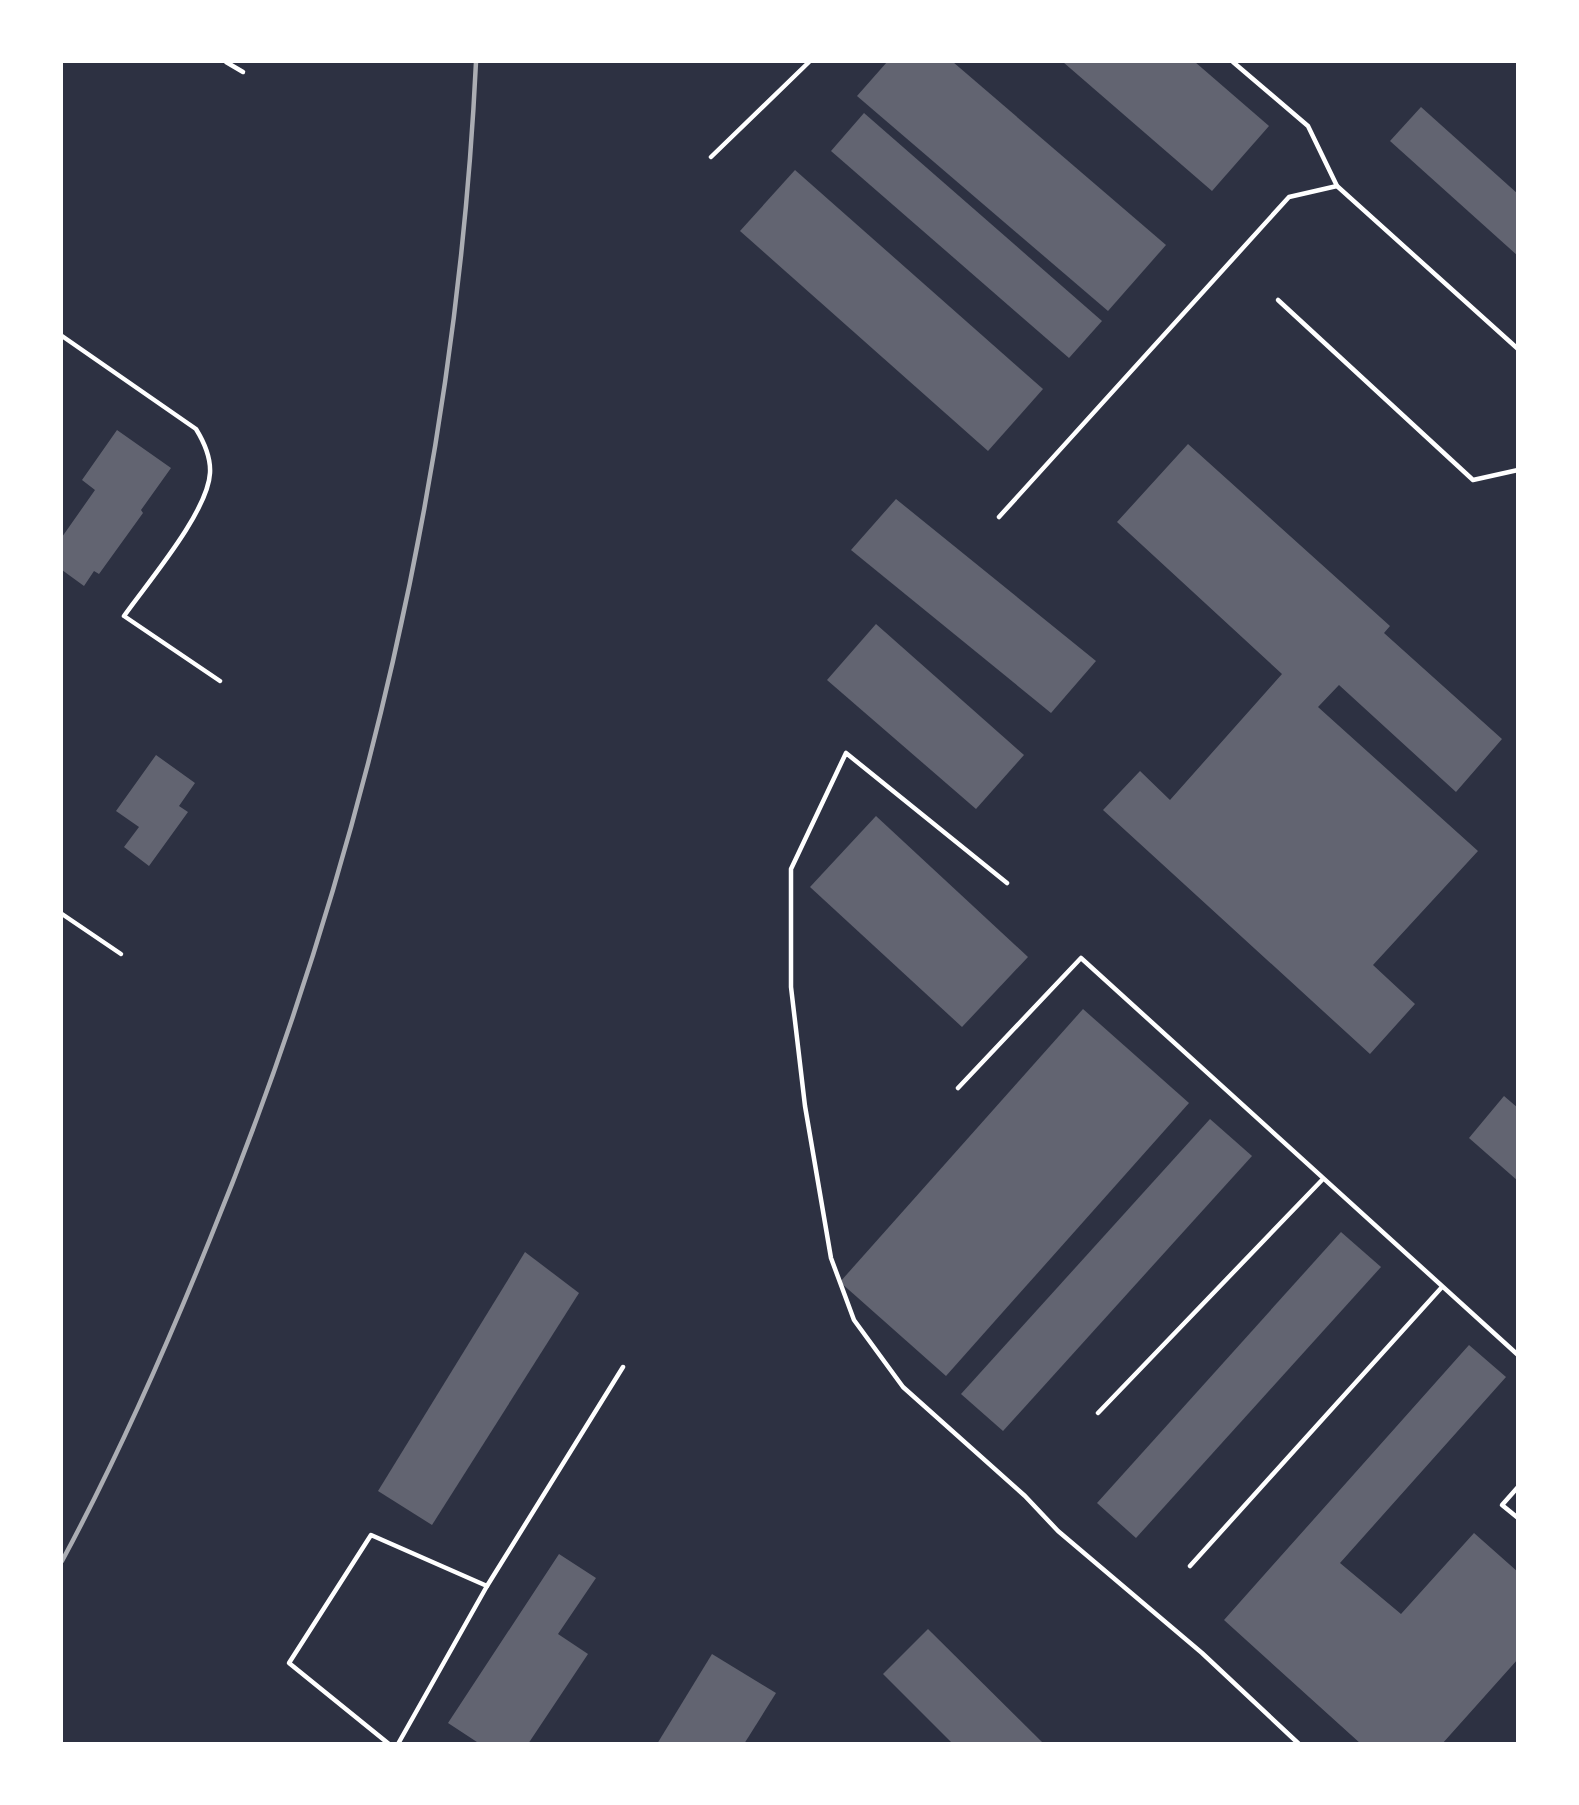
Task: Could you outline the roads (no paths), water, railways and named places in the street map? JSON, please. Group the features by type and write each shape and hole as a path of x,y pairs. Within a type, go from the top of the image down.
{"lane":[{"path":"226,62 243,72"},
{"path":"711,157 809,62"},
{"path":"1233,62 1308,126 1337,186 1518,349"},
{"path":"999,516 1289,197 1337,186"},
{"path":"1278,300 1473,480 1518,470"},
{"path":"62,336 196,429 206,447 210,472 206,496 124,615 220,681"},
{"path":"1007,883 846,753 791,869 791,987 805,1106 831,1258 854,1320 903,1387 1025,1496 1058,1531 1202,1653 1299,1743"},
{"path":"62,914 121,954"},
{"path":"958,1088 1081,958 1322,1180 1518,1355"},
{"path":"1098,1413 1322,1180"},
{"path":"1190,1566 1442,1287"},
{"path":"398,1743 487,1586 623,1367"},
{"path":"1518,1487 1502,1505 1518,1518"},
{"path":"388,1743 290,1663 371,1535 487,1586"}],"railway":[{"path":"62,1561 103,1482 140,1402 210,1239 264,1098 313,955 356,809 393,661 424,512 448,362 465,212 476,62"}]}
